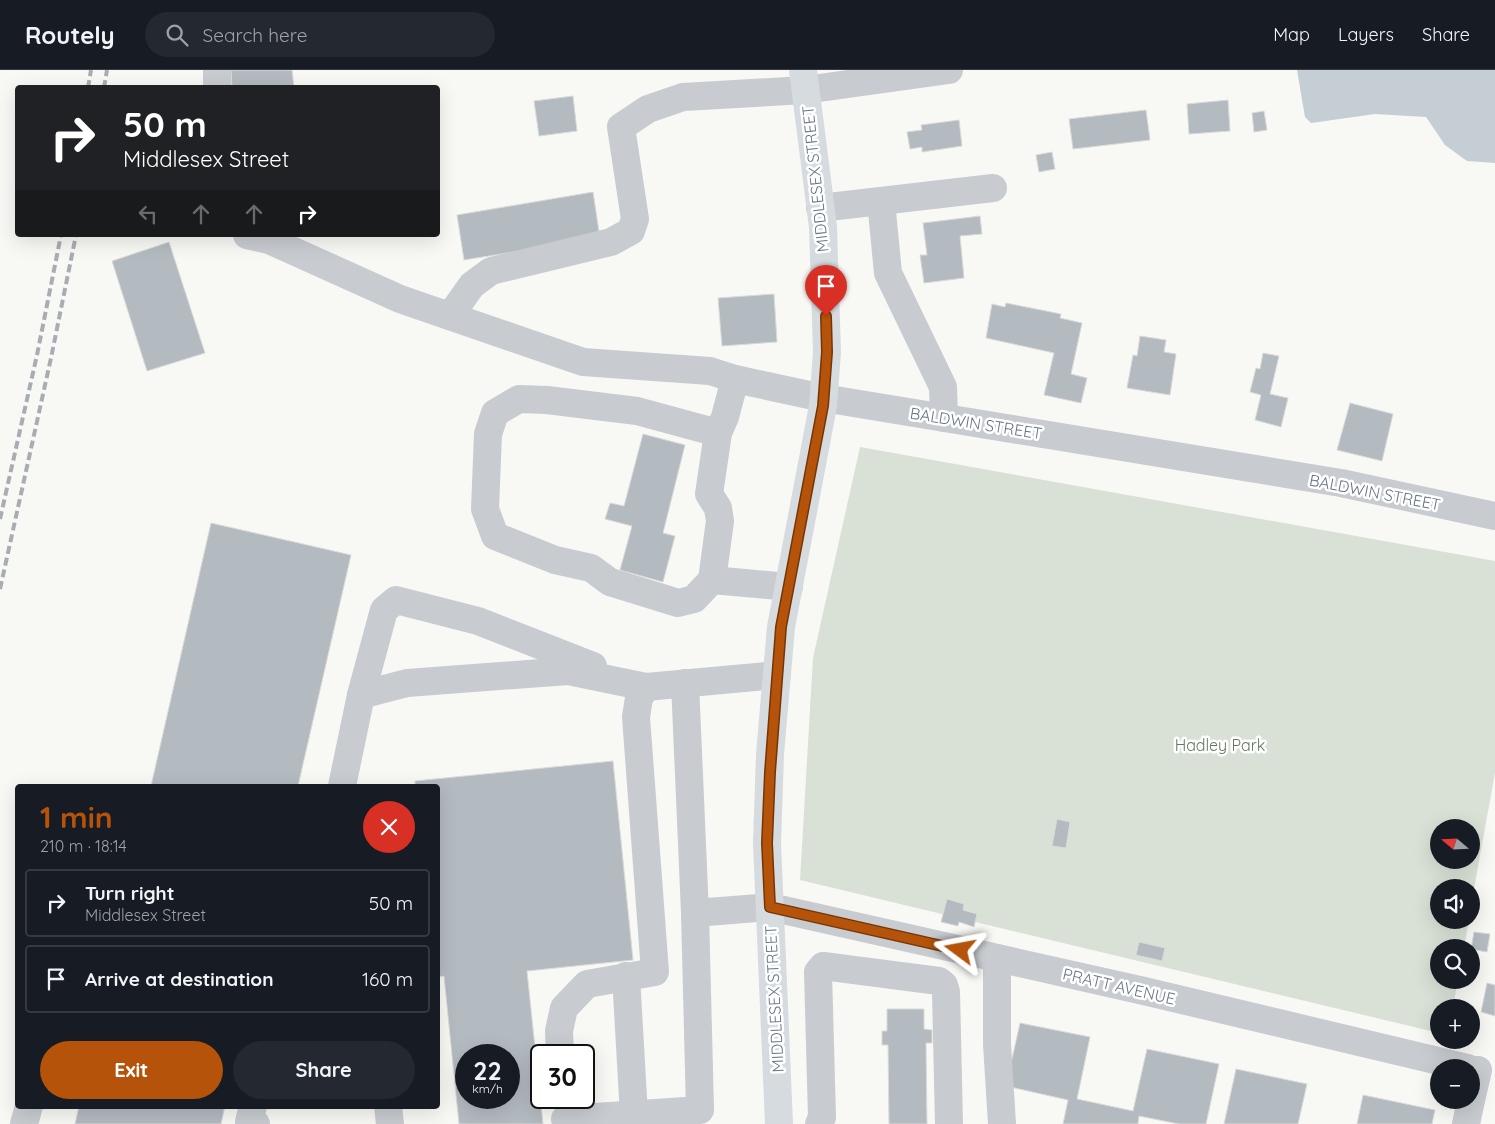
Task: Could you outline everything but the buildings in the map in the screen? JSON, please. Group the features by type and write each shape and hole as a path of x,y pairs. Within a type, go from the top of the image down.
{"main road":[{"name":"MIDDLESEX STREET","path":"779,1124 767,843 770,754 781,627 823,398 827,352 823,227 804,80"}],"street":[{"path":"217,70 217,85"},
{"path":"456,318 472,285 491,271 611,242 631,231 635,219 621,127 648,109 683,97 804,80 948,70"},
{"path":"820,208 993,188"},
{"path":"881,200 888,273 943,387 944,418"},
{"name":"BALDWIN STREET","path":"256,237 269,240 400,299 583,362 710,371 735,379 823,398 1341,484 1495,516"},
{"path":"718,433 637,411 547,400 519,399 495,413 488,434 485,509 495,536 555,560 591,568 610,582 678,603 694,599 712,580 720,521 718,508 709,494 718,433 725,417 735,379"},
{"path":"712,580 789,586"},
{"path":"342,784 361,696 384,610 396,600 478,620 646,687"},
{"path":"361,696 407,683 568,671 646,687 777,675"},
{"path":"565,1114 634,1115 700,1110 685,683"},
{"path":"560,1044 559,1031 564,1008 586,984 655,972 636,717 639,698 646,687"},
{"path":"348,755 352,784"},
{"name":"PRATT AVENUE","path":"694,913 770,907 1431,1059"},
{"path":"885,974 887,933"},
{"path":"997,958 997,1044 1002,1124"},
{"path":"819,1124 822,1117 818,972 823,966 939,981 944,985 946,992 950,1124"},
{"path":"626,976 634,1115"},
{"path":"24,1124 28,1109"},
{"path":"388,1109 390,1124"},
{"path":"1466,1124 1469,1109"}],"green space":[{"name":"Hadley Park","path":"860,447 1495,561 1495,773 1480,856 1480,819 1430,819 1430,869 1478,869 1476,879 1430,879 1430,929 1467,929 1465,939 1430,939 1430,989 1456,989 1454,999 1430,999 1430,1031 800,880 813,658"}],"shaded area":[{"path":"1297,70 1495,70 1495,163 1467,161 1445,145 1426,117 1375,114 1311,123 1305,117"}],"railway":[{"path":"88,85 91,70"},
{"path":"104,85 107,70"},
{"path":"0,519 37,355 61,237"},
{"path":"0,589 76,237"}],"route":[{"path":"826,316 827,352 823,406 781,627 770,754 767,843 770,907 960,950"}]}
